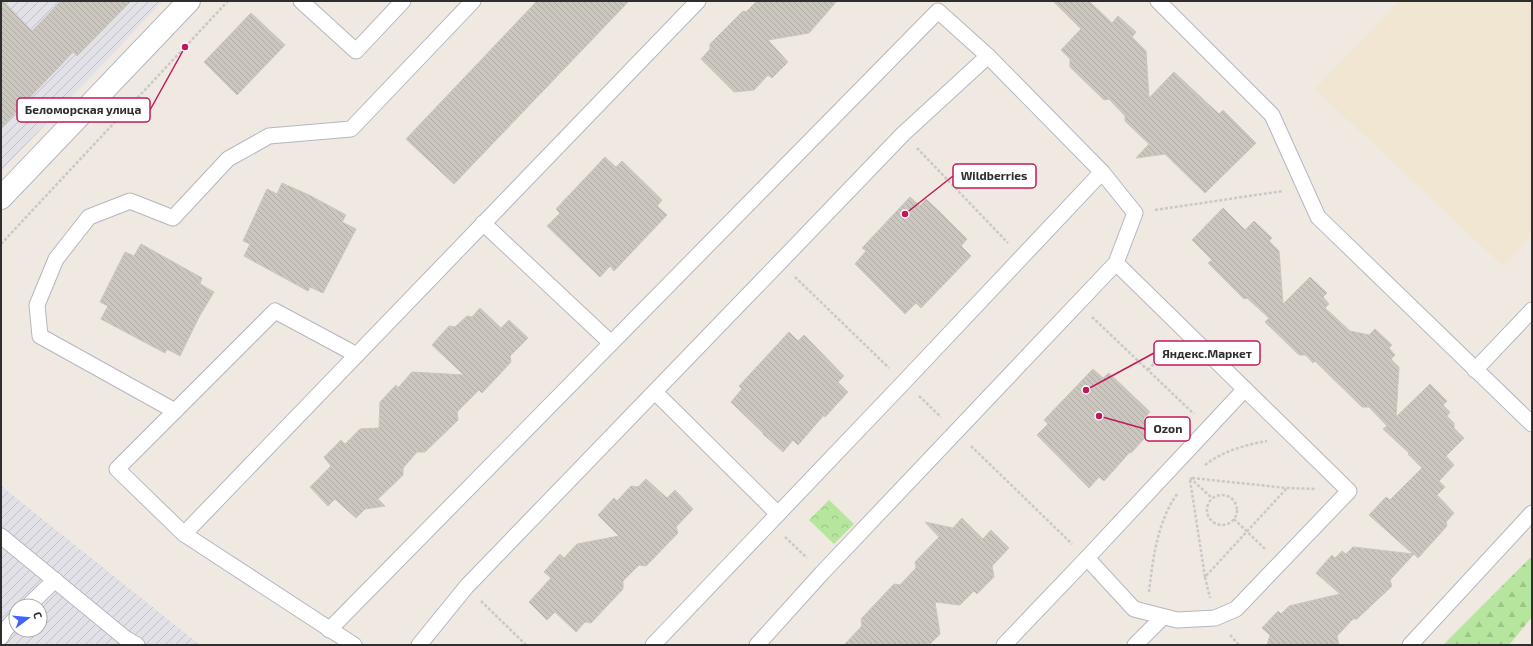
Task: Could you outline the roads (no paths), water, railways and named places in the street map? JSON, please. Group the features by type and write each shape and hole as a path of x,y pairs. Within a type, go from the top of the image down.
{"street":[{"path":"1,198 189,1"}],"lane":[{"path":"301,1 356,51 404,1"},
{"path":"175,411 40,336 37,305 56,259 90,217 130,201 173,218 228,159 269,136 351,129 473,1"},
{"path":"184,534 698,1"},
{"path":"1158,1 1272,115 1318,217 1532,424"},
{"path":"329,630 938,11 988,56 1102,172 1135,213 1116,263 822,573 757,645"},
{"path":"419,645 467,586 902,134 988,56"},
{"path":"653,645 1102,172"},
{"path":"484,223 611,343"},
{"path":"1087,558 1134,609 1177,620 1215,618 1236,609 1349,491 1116,263"},
{"path":"1475,370 1532,310"},
{"path":"349,644 184,534 118,470 275,311 357,355"},
{"path":"1004,645 1245,389"},
{"path":"655,392 774,518"},
{"path":"1410,645 1532,514"},
{"path":"1,536 125,638 137,645"},
{"path":"36,598 55,580"},
{"path":"1135,645 1163,617"},
{"path":"1,637 8,627"}],"place":[{"name":"Беломорская улица","path":"185,47"},
{"name":"Wildberries","path":"905,214"},
{"name":"Яндекс.Маркет","path":"1086,390"},
{"name":"Ozon","path":"1099,416"}]}
